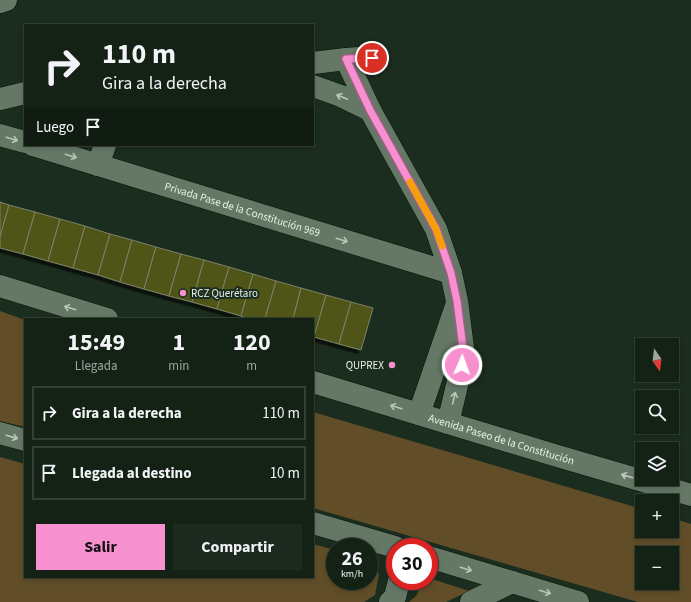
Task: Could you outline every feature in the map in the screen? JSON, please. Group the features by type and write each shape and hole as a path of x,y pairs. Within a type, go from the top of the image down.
{"street":[{"path":"0,2 6,0"},
{"path":"314,63 372,58"},
{"path":"346,59 370,110 436,229 451,273 457,301 464,356 448,423"},
{"path":"314,86 341,96 370,110"},
{"path":"0,100 24,93"},
{"path":"0,135 24,142"},
{"name":"Privada Pase de la Constitución 969","path":"41,146 101,155 451,273"},
{"path":"0,286 104,318"},
{"path":"419,414 457,301"},
{"name":"Avenida Paseo de la Constitución","path":"314,382 691,495"},
{"path":"0,433 24,440"},
{"path":"314,523 386,548"},
{"path":"438,560 578,602"},
{"path":"471,602 512,582"},
{"path":"390,602 395,597 397,590"}],"shaded area":[{"path":"0,311 24,320 24,427 0,421"},
{"path":"314,412 635,507 635,538 679,538 679,520 691,524 691,602 638,602 438,544 438,538 417,538 314,508"},
{"path":"0,457 24,464 24,578 314,578 314,544 326,548 326,590 376,590 375,595 364,602 0,602"},
{"path":"438,581 469,591 446,602 409,602 417,595 418,590 438,590"}],"building":[{"path":"0,202 9,205 0,237"},
{"path":"9,205 35,212 23,254 0,248 0,237"},
{"path":"35,212 60,219 48,261 23,254"},
{"path":"60,219 85,226 73,268 48,261"},
{"path":"85,226 110,234 98,275 73,268"},
{"path":"110,234 132,240 120,282 98,275"},
{"path":"132,240 156,247 144,289 120,282"},
{"path":"156,247 181,254 169,296 144,289"},
{"path":"181,254 204,260 192,302 169,296"},
{"path":"204,260 229,267 217,309 192,302"},
{"path":"229,267 253,274 241,316 217,309"},
{"path":"253,274 276,281 265,318 248,318 241,316"},
{"path":"276,281 301,288 293,318 265,318"},
{"path":"301,288 326,295 314,337 314,318 293,318"},
{"path":"326,295 351,302 339,344 314,337"},
{"path":"351,302 373,308 361,350 339,344"}],"slow traffic":[{"path":"410,182 436,229 442,246"}],"place":[{"name":"RCZ Querétaro","path":"183,293"},
{"name":"QUPREX","path":"392,365"}],"route":[{"path":"372,58 346,59 370,110 436,229 451,273 457,301 464,356 462,365"}]}
